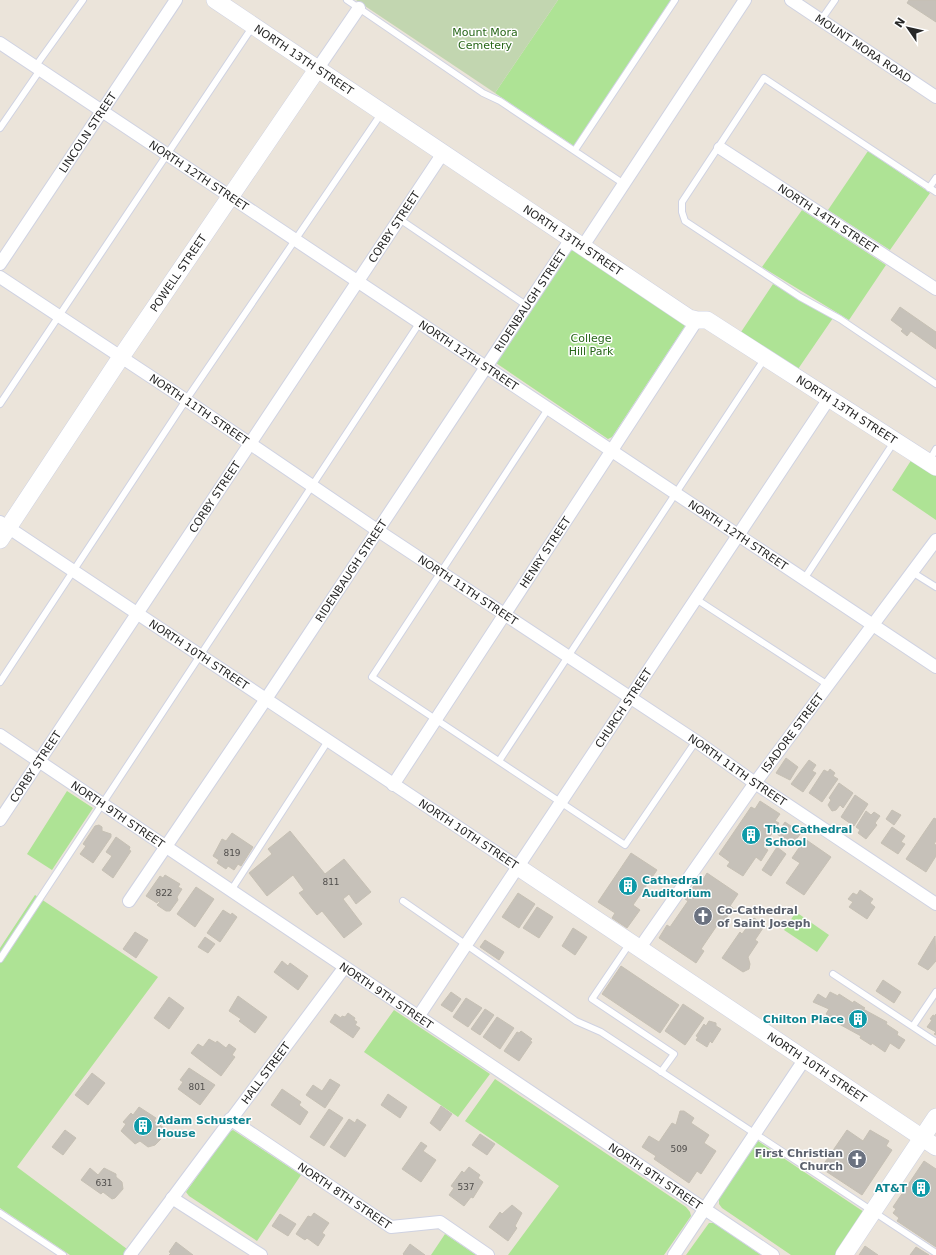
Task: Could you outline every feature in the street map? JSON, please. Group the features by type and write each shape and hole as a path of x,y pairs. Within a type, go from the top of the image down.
{"street":[{"name":"LINCOLN STREET","path":"0,264 176,0"},
{"name":"NORTH 13TH STREET","path":"215,0 689,318 707,320 828,400 895,441 933,460"},
{"name":"RIDENBAUGH STREET","path":"129,901 266,699 526,305 624,184 745,0"},
{"name":"MOUNT MORA ROAD","path":"791,0 936,97"},
{"name":"POWELL STREET","path":"3,530 359,8"},
{"name":"NORTH 12TH STREET","path":"0,43 936,667"},
{"name":"NORTH 14TH STREET","path":"720,148 936,289"},
{"name":"CORBY STREET","path":"0,820 398,218 443,153"},
{"name":"NORTH 11TH STREET","path":"0,277 250,443 312,487 696,741 755,783 936,904"},
{"name":"HENRY STREET","path":"393,784 697,320"},
{"name":"CHURCH STREET","path":"418,1017 828,400"},
{"name":"NORTH 10TH STREET","path":"3,530 73,570 136,614 266,699 804,1060 929,1142"},
{"name":"ISADORE STREET","path":"635,946 936,540"},
{"name":"NORTH 9TH STREET","path":"0,735 230,892 773,1255"},
{"name":"HALL STREET","path":"130,1255 344,968"},
{"path":"674,1255 804,1060"},
{"path":"844,1255 873,1212 929,1142 936,1117"},
{"name":"NORTH 8TH STREET","path":"230,1120 392,1227 440,1222 488,1255"},
{"path":"172,1198 261,1255"}],"lane":[{"path":"0,128 83,0"},
{"path":"347,0 483,93 500,101 624,184"},
{"path":"575,150 675,0"},
{"path":"821,20 835,0"},
{"path":"0,404 253,25"},
{"path":"936,192 764,78 720,148 682,202 682,212 685,221 800,297 840,319 936,384"},
{"path":"0,682 186,400 382,112"},
{"path":"929,188 936,178"},
{"path":"398,218 526,305"},
{"path":"0,959 420,322"},
{"path":"499,761 677,494 764,358"},
{"path":"548,409 440,571 372,677 624,845 696,741"},
{"path":"804,579 895,441"},
{"path":"912,572 936,587"},
{"path":"696,599 828,684"},
{"path":"230,892 328,741"},
{"path":"403,901 576,1021 601,1032 936,1253"},
{"path":"635,946 592,999 674,1054 661,1072"},
{"path":"833,974 936,1042"},
{"path":"912,1026 936,992"},
{"path":"0,1214 62,1255"}],"green space":[{"name":"Mount Mora Cemetery","path":"356,0 558,0 495,93"},
{"path":"558,0 671,0 574,146 495,93"},
{"path":"868,151 930,193 890,250 828,210"},
{"path":"802,210 886,265 849,320 762,267"},
{"name":"College Hill Park","path":"573,250 683,322 685,326 612,437 608,439 496,363 570,252"},
{"path":"773,284 833,318 796,372 739,335"},
{"path":"912,459 936,475 936,520 892,490"},
{"path":"67,791 93,808 52,870 27,854"},
{"path":"35,895 158,977 17,1167 127,1249 123,1255 70,1255 0,1208 0,948"},
{"path":"796,912 829,935 817,952 784,930"},
{"path":"394,1010 490,1074 458,1117 364,1052"},
{"path":"495,1079 686,1207 691,1216 664,1255 508,1255 559,1186 465,1121"},
{"path":"233,1130 301,1175 257,1241 189,1196 186,1192 229,1132"},
{"path":"758,1141 864,1212 835,1255 791,1255 722,1208 719,1204 719,1199"},
{"path":"709,1223 714,1223 761,1255 686,1255"},
{"path":"445,1234 476,1255 431,1255"}],"building":[{"path":"909,0 936,0 936,22 907,3"},
{"path":"900,307 936,332 936,349 911,331 907,336 901,331 903,329 891,320"},
{"path":"786,758 798,767 790,780 776,773"},
{"path":"809,760 816,765 812,771 816,773 803,792 791,784"},
{"path":"830,769 835,773 833,776 838,779 822,802 809,793 824,770 828,772"},
{"path":"839,783 853,793 843,808 840,805 836,810 832,811 828,805 831,800 829,798"},
{"path":"855,795 868,804 854,826 841,817"},
{"name":"The Cathedral School","path":"760,801 780,814 775,821 779,823 763,847 768,850 761,861 756,857 743,876 727,866 730,862 719,854 751,807 755,809"},
{"path":"892,810 901,815 894,825 886,819"},
{"path":"866,811 871,815 874,812 880,816 875,823 877,825 866,839 858,833 860,830 856,827"},
{"path":"934,818 936,819 936,841 934,844 936,845 936,856 926,872 906,859"},
{"path":"785,822 801,833 792,845 777,834"},
{"path":"99,825 102,827 102,831 111,834 111,837 93,863 80,854 86,846 83,844 95,826"},
{"path":"892,827 905,836 901,842 905,844 898,854 881,843"},
{"path":"290,831 325,874 344,859 371,892 356,904 349,894 343,899 362,924 344,938 322,911 317,915 299,893 304,890 293,875 267,896 249,873 272,854 268,849"},
{"path":"232,833 253,847 241,866 238,864 234,870 228,866 226,869 217,863 219,860 213,856 222,839 226,841"},
{"path":"116,837 130,847 129,850 131,851 113,878 102,870 112,856 106,852"},
{"path":"805,839 831,857 804,895 786,883 800,863 792,858"},
{"path":"777,847 786,854 771,876 762,870"},
{"name":"Cathedral Auditorium","path":"631,853 657,870 633,905 640,910 627,928 612,918 615,913 598,902"},
{"name":"Co-Cathedral of Saint Joseph","path":"707,873 738,894 730,906 733,908 721,926 718,924 701,949 704,951 696,963 659,938 667,925 670,927 688,901 685,899 696,883 699,886"},
{"path":"165,875 180,884 178,887 182,889 177,897 178,900 170,911 166,911 157,905 160,902 158,901 157,903 146,896 160,876 163,878"},
{"path":"196,887 214,899 195,927 177,914"},
{"path":"860,890 873,899 870,903 875,907 867,919 849,907 853,902 848,899 853,893 857,895"},
{"path":"518,893 535,904 519,928 502,917"},
{"path":"537,907 553,917 539,938 523,928"},
{"path":"223,910 231,915 232,913 237,917 220,942 207,933"},
{"path":"754,918 765,925 755,940 758,942 748,957 750,964 749,969 743,972 722,958 740,932 742,934"},
{"path":"573,928 587,937 575,955 562,946"},
{"path":"135,932 148,940 136,958 123,949"},
{"path":"935,936 936,961 928,970 918,964"},
{"path":"205,937 215,944 208,953 198,947"},
{"path":"485,940 504,952 499,960 480,947"},
{"path":"282,961 288,966 290,963 308,976 298,990 274,972"},
{"path":"621,966 679,1005 660,1033 602,994"},
{"path":"883,980 901,992 894,1003 876,991"},
{"path":"451,992 461,999 452,1012 441,1005"},
{"name":"Chilton Place","path":"830,992 838,996 839,994 853,1003 854,1001 865,1008 863,1009 887,1022 886,1024 898,1032 897,1035 905,1040 899,1049 890,1043 885,1052 872,1043 871,1045 860,1038 861,1036 839,1024 839,1022 826,1014 829,1009 813,1002 818,994 826,999"},
{"path":"238,996 267,1017 255,1033 239,1021 241,1019 229,1011"},
{"path":"169,997 184,1008 169,1029 154,1018"},
{"path":"466,998 482,1008 468,1027 453,1017"},
{"path":"683,1004 704,1018 685,1045 665,1031"},
{"path":"485,1009 494,1015 480,1035 471,1029"},
{"path":"348,1013 355,1018 354,1020 357,1022 355,1025 360,1028 353,1038 330,1022 335,1014 341,1018 342,1016 345,1017"},
{"path":"936,1014 936,1032 927,1027 932,1020 930,1019"},
{"path":"497,1017 514,1028 500,1049 483,1037"},
{"path":"709,1021 716,1023 716,1026 721,1029 712,1043 710,1041 707,1047 696,1040 698,1037 696,1036 704,1024 706,1026"},
{"path":"521,1031 532,1039 530,1041 532,1042 519,1061 504,1051 517,1032 519,1033"},
{"path":"209,1039 216,1043 217,1041 226,1048 229,1044 236,1049 232,1055 235,1057 221,1076 191,1053 198,1044 203,1047"},
{"path":"189,1068 215,1085 200,1105 178,1089 183,1082 180,1080"},
{"path":"92,1073 105,1083 88,1105 75,1095"},
{"path":"330,1079 340,1085 325,1108 306,1095 313,1085 322,1091"},
{"path":"282,1089 301,1102 299,1105 308,1112 300,1125 271,1105"},
{"path":"388,1094 407,1107 400,1118 381,1105"},
{"path":"441,1106 452,1114 440,1131 430,1123"},
{"name":"Adam Schuster House","path":"139,1107 156,1118 154,1121 164,1128 163,1132 158,1136 161,1139 155,1145 148,1147 140,1141 135,1144 121,1131 126,1124 123,1122 131,1113 133,1115"},
{"path":"329,1109 343,1118 324,1146 310,1137"},
{"path":"680,1111 684,1111 694,1118 691,1123 709,1135 704,1143 716,1151 701,1174 697,1171 689,1183 654,1159 656,1156 642,1147 649,1136 659,1142 672,1123 676,1125"},
{"path":"349,1119 355,1123 357,1119 366,1125 345,1157 330,1147"},
{"path":"65,1130 76,1138 63,1155 52,1147"},
{"name":"First Christian Church","path":"847,1130 863,1141 870,1130 889,1141 886,1146 892,1150 862,1195 821,1168"},
{"path":"480,1134 495,1144 487,1155 472,1145"},
{"path":"421,1142 427,1146 423,1151 436,1160 421,1182 402,1169"},
{"name":"AT&T","path":"924,1161 936,1169 936,1247 897,1221 899,1218 893,1213 896,1209 893,1207"},
{"path":"469,1167 480,1175 478,1178 483,1182 473,1198 471,1197 464,1206 449,1195 454,1188 451,1186 462,1171 464,1173"},
{"path":"90,1168 98,1175 104,1168 116,1174 116,1177 122,1182 123,1189 115,1198 112,1199 103,1192 101,1194 81,1180"},
{"path":"512,1205 522,1213 515,1226 517,1228 508,1241 489,1227 500,1212 502,1214"},
{"path":"314,1213 329,1223 322,1233 325,1235 318,1246 307,1238 305,1240 296,1234 308,1216 311,1217"},
{"path":"280,1214 296,1224 288,1236 272,1226"},
{"path":"176,1242 193,1255 169,1255 171,1253 169,1252"},
{"path":"410,1244 425,1255 404,1255 403,1254"},
{"path":"865,1246 878,1255 859,1255"},
{"path":"916,1247 929,1255 910,1255"}],"place":[{"name":"The Cathedral School","path":"751,835"},
{"name":"Cathedral Auditorium","path":"628,886"},
{"name":"Co-Cathedral of Saint Joseph","path":"703,916"},
{"name":"Chilton Place","path":"858,1019"},
{"name":"Adam Schuster House","path":"143,1126"},
{"name":"First Christian Church","path":"857,1159"},
{"name":"AT&T","path":"921,1188"}]}
